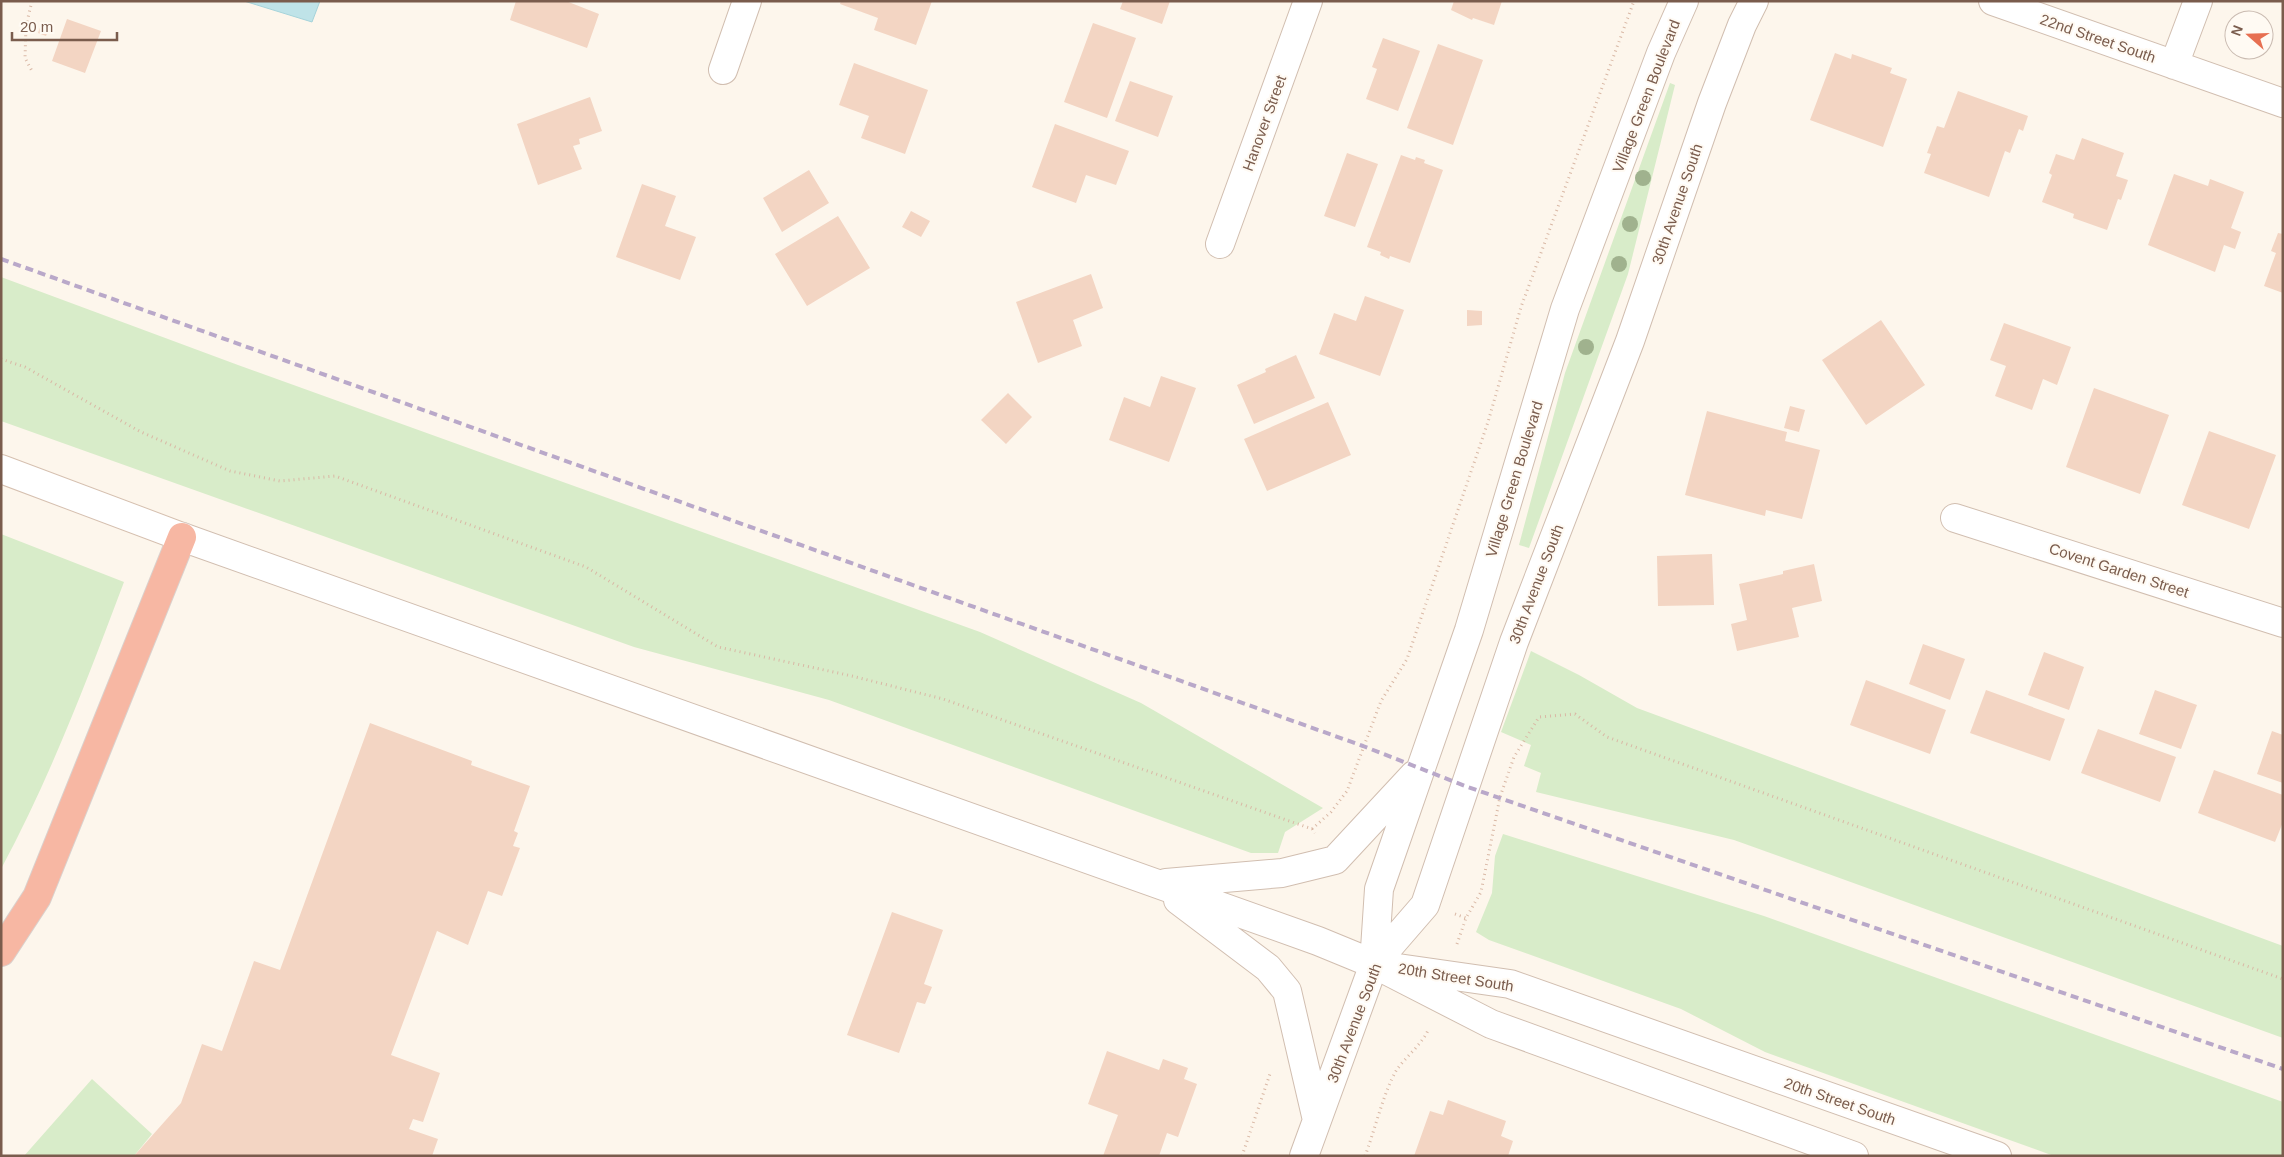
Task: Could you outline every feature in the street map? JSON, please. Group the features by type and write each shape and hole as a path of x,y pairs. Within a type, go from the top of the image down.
{"highway":[{"path":"1,952 37,897 182,537"}],"street":[{"path":"723,70 747,1"},
{"name":"Hanover Street","path":"1220,244 1308,1"},
{"name":"Village Green Boulevard","path":"1374,964 1379,889 1469,630 1565,309 1661,53 1684,1"},
{"name":"30th Avenue South","path":"1304,1156 1374,964 1425,906 1514,642 1630,341 1712,103 1742,25 1754,1"},
{"name":"22nd Street South","path":"1993,1 2283,104"},
{"name":"22nd Street South","path":"2174,65 2198,1"},
{"path":"1,469 182,537 1318,941 1374,964"},
{"name":"Covent Garden Street","path":"1955,518 2283,623"},
{"path":"1157,884 1282,873 1334,860 1421,769"},
{"path":"1157,884 1268,968 1287,991 1317,1120"},
{"name":"20th Street South","path":"1374,964 1491,1024 1854,1156"},
{"name":"20th Street South","path":"1374,964 1510,984 1997,1156"}],"path":[{"path":"32,1 26,26 25,58 33,72"},
{"path":"1,359 25,367 141,432 230,472 280,481 335,476 586,566 718,647 852,676 943,700 1312,829 1331,812 1347,791 1381,701 1407,659 1488,422 1521,308 1634,1"},
{"path":"1466,918 1481,892 1500,797 1514,757 1539,717 1575,714 1607,738 2283,979"},
{"path":"1365,1156 1395,1074 1407,1055 1426,1034"},
{"path":"1242,1156 1272,1068"}],"green space":[{"path":"1670,83 1675,85 1628,274 1529,548 1519,545 1565,373"},
{"path":"1,277 238,365 980,632 1141,703 1323,808 1285,832 1278,853 1251,853 829,700 634,647 1,421"},
{"path":"1,534 124,582 52,763 1,869"},
{"path":"1531,651 1579,675 1637,708 2283,946 2283,1038 1734,840 1536,792 1541,773 1524,766 1531,745 1501,732"},
{"path":"1503,834 1764,916 2283,1102 2283,1156 2054,1156 1765,1052 1681,1009 1489,940 1476,932 1492,893 1495,856"},
{"path":"92,1079 152,1134 134,1156 24,1156"}],"water":[{"path":"244,1 320,1 312,22"}],"building":[{"path":"516,1 566,1 599,14 587,48 510,20"},
{"path":"841,1 932,1 916,45 874,30 878,18 840,4"},
{"path":"1123,1 1170,1 1162,24 1120,9"},
{"path":"1454,1 1502,1 1494,25 1473,18 1472,20 1451,10"},
{"path":"67,19 101,31 85,73 52,61"},
{"path":"42,22 50,25 46,36 38,33"},
{"path":"1093,23 1136,38 1107,118 1064,102"},
{"path":"1383,38 1420,51 1398,111 1366,99 1377,69 1372,67"},
{"path":"1438,44 1483,60 1453,145 1407,128"},
{"path":"1835,53 1851,59 1852,54 1892,68 1890,73 1907,79 1883,147 1810,120"},
{"path":"854,63 928,90 905,154 861,138 869,116 839,105"},
{"path":"1130,81 1173,96 1158,137 1115,121"},
{"path":"1958,91 2028,116 2023,131 2019,129 2010,153 2005,151 1989,197 1924,173 1931,154 1927,153 1937,126 1944,128"},
{"path":"590,97 602,131 579,139 580,144 573,146 582,169 538,185 517,124"},
{"path":"1055,124 1129,151 1116,185 1086,175 1076,203 1032,187"},
{"path":"2082,138 2124,153 2116,176 2128,180 2121,200 2118,199 2107,230 2073,218 2074,214 2042,202 2052,175 2049,173 2056,154 2074,160"},
{"path":"1347,153 1378,164 1355,227 1324,216"},
{"path":"1401,155 1415,160 1416,157 1425,160 1424,163 1443,170 1410,263 1390,256 1389,259 1380,255 1381,252 1367,247"},
{"path":"809,170 829,203 782,232 763,198"},
{"path":"2174,174 2208,186 2210,179 2244,192 2231,228 2241,232 2235,249 2224,245 2215,272 2148,245"},
{"path":"642,184 676,196 665,226 696,237 680,280 616,257"},
{"path":"911,211 930,221 921,237 902,227"},
{"path":"838,216 870,268 807,306 775,254"},
{"path":"2278,233 2283,234 2283,293 2264,286 2276,253 2271,251"},
{"path":"1091,274 1103,308 1073,320 1082,346 1038,363 1016,302"},
{"path":"1365,296 1404,310 1380,376 1319,354 1334,313 1356,321"},
{"path":"1467,310 1482,311 1482,325 1467,326"},
{"path":"1881,320 1925,385 1866,425 1822,360"},
{"path":"2004,323 2071,347 2057,385 2043,379 2032,410 1995,396 2006,366 1990,360"},
{"path":"1296,355 1315,398 1254,424 1237,385 1266,372 1265,369"},
{"path":"1161,376 1196,388 1169,462 1109,440 1124,397 1150,407"},
{"path":"2094,388 2169,415 2140,494 2066,467"},
{"path":"1008,393 1032,417 1006,444 981,420"},
{"path":"1328,402 1351,455 1267,491 1244,439"},
{"path":"1790,406 1805,410 1799,432 1784,428"},
{"path":"1707,411 1787,432 1785,441 1820,450 1802,519 1766,510 1765,516 1685,495"},
{"path":"2209,431 2276,455 2249,529 2182,505"},
{"path":"1712,554 1714,605 1658,606 1657,556"},
{"path":"1814,564 1822,601 1792,608 1799,637 1737,651 1731,624 1747,620 1739,584 1783,574 1783,571"},
{"path":"1923,644 1965,659 1950,700 1909,684"},
{"path":"2044,652 2084,667 2069,710 2028,695"},
{"path":"1866,680 1946,710 1930,754 1850,725"},
{"path":"1986,690 2065,719 2050,761 1970,733"},
{"path":"2155,690 2197,705 2181,749 2139,734"},
{"path":"370,723 472,761 471,765 530,786 514,831 518,833 513,846 520,848 502,896 488,891 468,945 437,931 391,1055 440,1073 423,1122 413,1119 409,1129 438,1139 432,1156 134,1156 181,1103 202,1044 222,1051 254,961 280,970"},
{"path":"2098,729 2176,757 2160,802 2081,773"},
{"path":"2272,731 2283,735 2283,783 2257,774"},
{"path":"2214,770 2283,795 2283,822 2275,842 2198,813"},
{"path":"892,912 943,930 924,984 932,987 925,1004 917,1002 899,1053 847,1035"},
{"path":"1107,1051 1159,1070 1163,1059 1188,1068 1184,1079 1197,1084 1178,1137 1167,1133 1159,1156 1103,1156 1118,1115 1088,1104"},
{"path":"1448,1100 1506,1121 1501,1136 1513,1141 1508,1156 1414,1156 1430,1111 1443,1115"}],"railway":[{"path":"1,259 1363,746 1465,786 2283,1069"}]}
